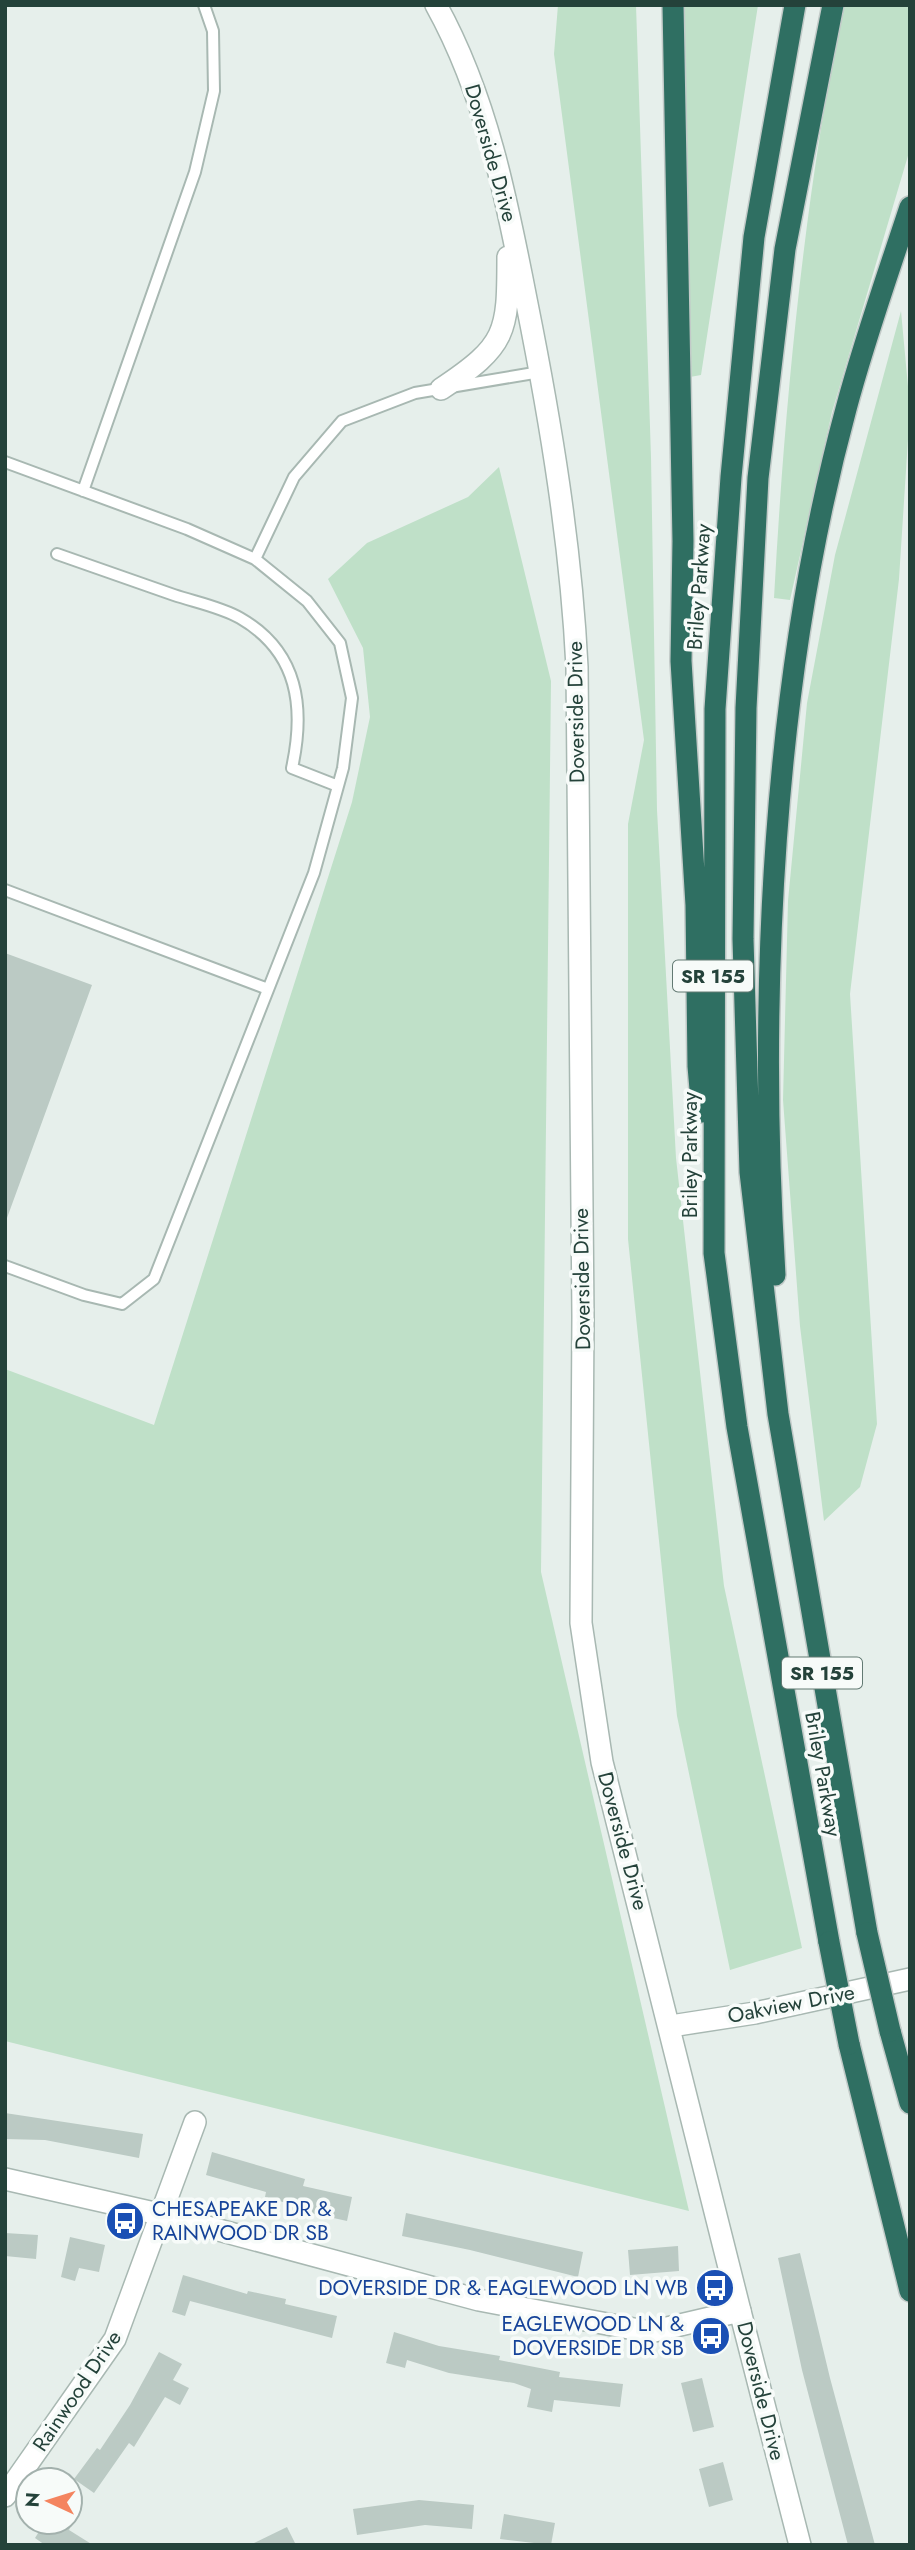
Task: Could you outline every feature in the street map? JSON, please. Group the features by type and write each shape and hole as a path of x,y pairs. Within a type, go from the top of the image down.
{"highway":[{"path":"673,5 680,321 681,661 696,905 698,1066 714,1253"},
{"name":"Briley Parkway","path":"795,5 754,237 731,477 715,709 714,1253 737,1427 829,1942 849,2044 910,2291"},
{"name":"Briley Parkway","path":"833,5 785,249 758,478 746,708 743,939 750,1172 778,1414 867,1933 910,2103"},
{"path":"778,1414 777,1303 770,1191 768,970 795,671 824,502 846,409 910,206"}],"street":[{"name":"Doverside Drive","path":"436,5 460,47 489,133 506,202 540,372 573,587 577,667 583,1317 581,1623 602,1762 671,2026 800,2545"},
{"path":"441,389 483,356 505,326 508,304 506,202"},
{"name":"Oakview Drive","path":"671,2026 755,2013 910,1979"},
{"name":"Rainwood Drive","path":"5,2496 115,2339 163,2215 195,2122"},
{"path":"5,2179 163,2215 478,2300 650,2332 740,2311"}],"lane":[{"path":"83,491 195,172 214,91 212,31 204,5"},
{"path":"255,559 295,477 342,421 415,393 540,372"},
{"path":"5,462 187,529 255,559 307,601 340,643 352,698 338,786 314,873 155,1279 122,1304 85,1295 5,1266"},
{"path":"57,554 240,617 269,640 289,669 297,692 299,737 292,768 338,786"},
{"path":"5,890 268,989"}],"green space":[{"path":"558,5 636,5 651,457 657,810 676,1158 724,1586 802,1948 730,1970 677,1716 628,1239 628,824 644,740 554,54"},
{"path":"682,5 758,5 701,375 690,377"},
{"path":"843,5 910,5 910,149 832,412 790,600 774,598 790,374 817,152"},
{"path":"901,311 910,408 899,579 850,994 877,1424 860,1487 824,1521 800,1326 783,1100 788,901 807,703 835,555"},
{"path":"499,467 551,681 541,1572 689,2211 5,2041 5,1369 154,1425 352,802 370,717 363,648 328,579 367,543 468,497"}],"building":[{"path":"5,953 92,985 7,1218 5,1217"},
{"path":"5,2113 143,2134 139,2158 45,2140 5,2139"},
{"path":"212,2152 305,2179 303,2186 352,2197 347,2221 311,2213 312,2210 265,2197 266,2192 206,2175"},
{"path":"406,2213 583,2252 578,2277 402,2236"},
{"path":"5,2233 38,2235 36,2259 5,2256"},
{"path":"70,2237 105,2245 99,2272 79,2268 75,2281 61,2277"},
{"path":"678,2246 679,2271 630,2275 628,2250"},
{"path":"800,2253 875,2545 848,2545 802,2370 778,2258"},
{"path":"183,2275 247,2294 248,2291 286,2299 285,2304 337,2316 332,2338 190,2301 185,2316 172,2312"},
{"path":"394,2332 439,2346 500,2356 499,2360 560,2372 559,2377 623,2384 620,2407 554,2400 552,2412 527,2407 531,2389 514,2383 449,2373 407,2360 405,2368 386,2363"},
{"path":"159,2352 182,2364 173,2380 189,2388 180,2405 165,2397 134,2447 129,2443 94,2493 84,2486 84,2466 97,2448 100,2450 130,2405"},
{"path":"702,2378 714,2427 693,2432 681,2383"},
{"path":"723,2462 733,2500 709,2507 699,2469"},
{"path":"419,2500 474,2505 472,2529 425,2525 357,2535 353,2509"},
{"path":"504,2514 555,2523 551,2545 500,2539"},
{"path":"287,2527 296,2545 250,2545"},
{"path":"79,2536 93,2545 45,2545 35,2538"}],"place":[{"name":"CHESAPEAKE DR & RAINWOOD DR SB","path":"125,2221"},
{"name":"DOVERSIDE DR & EAGLEWOOD LN WB","path":"715,2288"},
{"name":"EAGLEWOOD LN & DOVERSIDE DR SB","path":"711,2336"}]}
